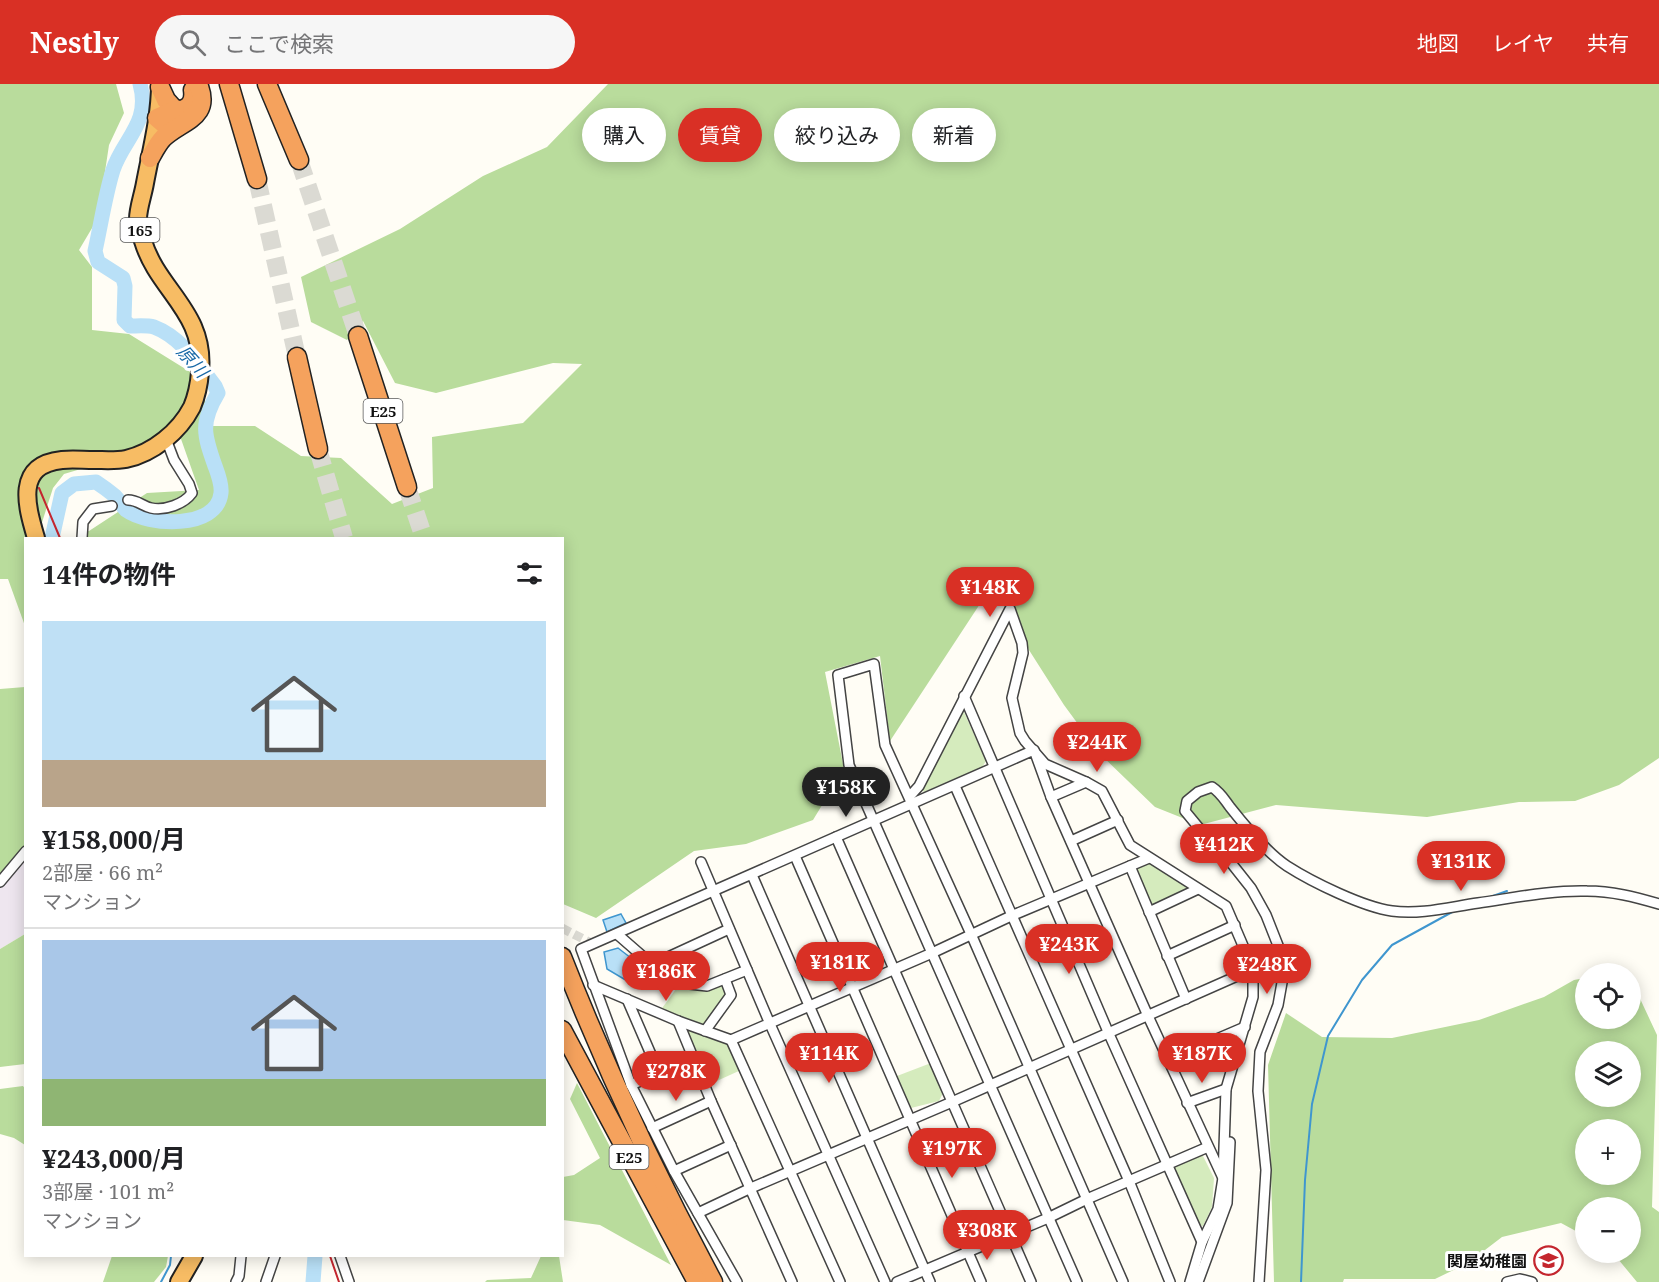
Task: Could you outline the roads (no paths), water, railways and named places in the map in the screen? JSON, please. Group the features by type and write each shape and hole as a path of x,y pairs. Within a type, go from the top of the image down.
{"highway":[{"path":"150,158 176,119 193,102 191,84"},
{"path":"158,118 189,122 200,108 201,95 198,84"},
{"path":"229,84 257,179"},
{"path":"267,84 299,160"},
{"path":"160,85 176,119"},
{"name":"165","path":"36,537 27,510 26,491 34,472 45,464 61,460 125,459 152,449 166,439 191,409 198,391 200,344 192,320 156,268 143,243 138,219 158,118 160,85"},
{"name":"E25","path":"358,336 407,487"},
{"path":"297,357 318,449"},
{"name":"E25","path":"564,962 630,1120 713,1282"},
{"name":"E25","path":"564,1034 697,1282"},
{"path":"186,1279 194,1257"}],"street":[{"path":"128,500 136,500 151,508 167,507 178,505 188,499 192,493 174,460 166,439"},
{"path":"82,537 83,522 93,509 112,506"},
{"path":"912,799 1010,609 1023,652 1012,698 1020,733 1045,764 1102,791 1130,845 1226,906 1253,969 1253,996 1226,1089 1223,1178 1218,1209 1202,1242 1190,1282"},
{"path":"1077,1282 849,765 838,675 874,664 885,745 912,799 972,934 1123,1282"},
{"path":"964,696 1109,1034 1202,1242"},
{"path":"737,1282 674,1171 631,1085 581,949 874,821 912,799 955,786 1034,750"},
{"path":"1034,750 1051,797 1187,1104 1223,1178"},
{"path":"1051,797 1086,782"},
{"path":"955,786 1129,1181 1170,1282"},
{"path":"1259,1282 1266,1170 1258,1091 1260,1052 1278,1005 1283,976 1279,948 1266,915 1251,888 1185,811 1187,801 1198,792 1212,787 1221,793 1267,850 1286,866 1367,904 1392,911 1418,911 1587,891 1625,895 1659,904"},
{"path":"1071,841 1118,820"},
{"path":"836,837 1031,1282"},
{"path":"0,882 24,853"},
{"path":"795,856 981,1282"},
{"path":"593,985 678,1021 731,1040 932,953 1011,916 1149,858"},
{"path":"701,862 770,1024 885,1282"},
{"path":"1130,866 1186,999"},
{"path":"752,875 930,1282"},
{"path":"1149,912 1198,889"},
{"path":"1167,956 1235,925"},
{"path":"653,964 729,929"},
{"path":"617,934 672,982 707,986 747,970"},
{"path":"698,1213 1253,969"},
{"path":"705,1031 731,995 725,979"},
{"path":"627,999 659,1073"},
{"path":"678,1021 792,1282"},
{"path":"1168,1060 1245,1027"},
{"path":"731,1040 840,1282"},
{"path":"631,1085 693,1058"},
{"path":"1187,1104 1226,1089"},
{"path":"652,1128 711,1101"},
{"path":"1198,1282 1227,1203 1230,1142"},
{"path":"674,1171 731,1145"},
{"path":"897,1282 1208,1147"},
{"path":"236,1282 241,1257"},
{"path":"266,1282 275,1257"},
{"path":"340,1257 349,1282"},
{"path":"1507,1282 1520,1279 1532,1282"}],"water":[{"path":"621,914 626,923 607,932 603,920"},
{"path":"618,948 640,965 658,984 655,988 634,985 607,969 604,952"}],"waterway":[{"name":"原川","path":"52,537 62,493 74,484 96,482 115,496 126,510 150,519 165,521 195,519 208,514 217,505 221,493 220,479 206,437 208,413 218,393 215,386 173,337 154,327 130,326 124,320 125,286 123,278 98,262 95,251 113,170 142,110 140,84"},
{"path":"1490,897 1507,891"},
{"path":"1301,1282 1305,1180 1312,1104 1328,1036 1362,980 1392,945 1454,911"},
{"path":"161,1282 170,1265 171,1257"},
{"name":"原川","path":"313,1282 315,1257"}],"tunnel":[{"path":"299,160 358,336"},
{"path":"257,179 297,357"},
{"path":"318,449 344,537"},
{"path":"407,487 424,537"},
{"path":"564,929 593,944"}],"railway":[{"path":"39,488 60,537"},
{"path":"330,1257 339,1282"}],"place":[{"name":"関屋幼稚園","path":"1548,1261"}]}
